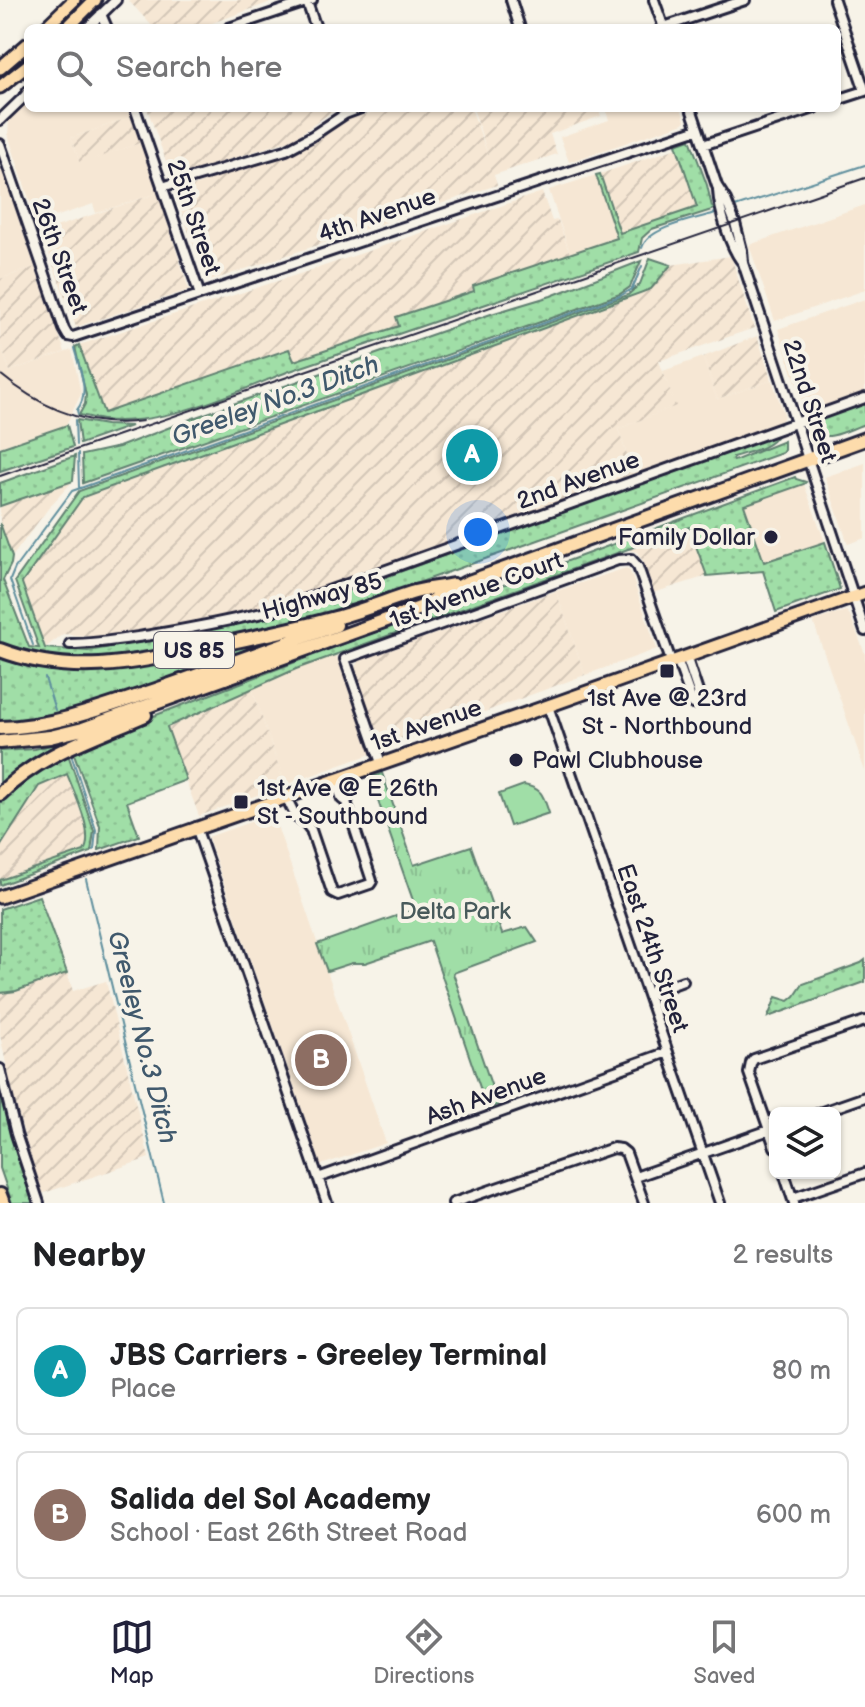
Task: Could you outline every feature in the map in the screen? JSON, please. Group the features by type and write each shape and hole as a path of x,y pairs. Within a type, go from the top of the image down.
{"highway":[{"name":"Highway 85","path":"179,696 420,608 466,583 865,439"},
{"name":"Highway 85","path":"0,650 34,661 62,665 132,662 290,630 413,593 466,583"},
{"path":"0,728 41,725 95,711 326,629 386,603"},
{"path":"0,794 38,764 154,711 179,696"},
{"name":"US 85","path":"0,742 65,734 179,696"},
{"path":"0,1195 3,1203"}],"main road":[{"path":"49,24 74,0"},
{"path":"71,24 95,0"},
{"path":"0,68 24,47"},
{"path":"0,87 24,68"},
{"name":"1st Avenue","path":"0,897 859,595"}],"street":[{"path":"91,24 116,0"},
{"path":"511,0 519,24"},
{"path":"654,0 662,24"},
{"path":"675,24 745,0"},
{"path":"834,0 865,91 841,99"},
{"path":"241,24 310,1 315,24"},
{"path":"101,14 105,24"},
{"path":"0,120 24,97"},
{"name":"25th Street","path":"136,112 200,295"},
{"path":"162,187 286,150 312,136 343,112"},
{"name":"22nd Street","path":"692,112 717,186 735,223 743,263 809,460 859,595 865,631"},
{"path":"703,145 802,112"},
{"name":"4th Avenue","path":"68,336 81,335 698,129"},
{"name":"26th Street","path":"0,144 68,336"},
{"name":"2nd Avenue","path":"70,644 165,633 275,610 865,398"},
{"name":"1st Avenue Court","path":"381,763 345,659 621,559 631,559 638,567 678,659"},
{"path":"678,659 697,703"},
{"name":"East 24th Street","path":"548,706 720,1203"},
{"path":"286,797 296,817 311,830 332,892 338,895 370,884 372,881 346,802 348,799 338,778"},
{"path":"196,827 327,1203"},
{"path":"648,994 683,981"},
{"path":"769,1122 749,1073 754,1059 865,1021"},
{"name":"Ash Avenue","path":"318,1178 668,1052"},
{"path":"0,1069 16,1134 39,1203"},
{"path":"836,1107 865,1097"},
{"path":"635,1177 769,1130"},
{"path":"453,1203 613,1148 626,1153 644,1203"},
{"path":"786,1179 794,1201 865,1173"}],"shaded area":[{"path":"128,0 277,0 209,24 150,24"},
{"path":"24,107 24,112 129,112 131,117 71,138 80,163 140,143 158,193 96,213 93,204 37,223 8,135 9,120"},
{"path":"148,112 332,112 293,139 172,178"},
{"path":"374,112 472,112 488,155 474,112 600,112 601,116 550,134 557,154 494,175 497,185 207,282 175,193 288,153 348,119"},
{"path":"606,112 682,112 685,120 684,123 569,162 560,137 609,120"},
{"path":"131,117 140,143 80,164 71,138"},
{"path":"677,148 698,207 620,234 600,174"},
{"path":"0,164 35,267 0,279"},
{"path":"596,175 617,238 570,254 549,190"},
{"path":"542,192 552,221 558,220 570,254 473,287 475,291 396,317 399,326 294,361 288,349 104,413 79,345"},
{"path":"158,193 189,290 76,327 41,232"},
{"path":"865,205 865,290 775,321 749,245"},
{"path":"731,256 754,328 659,361 676,406 618,429 634,475 274,606 226,618 98,637 63,634 45,648 22,583 83,497 651,289 671,265"},
{"path":"35,267 65,352 10,371 0,343 0,279"},
{"path":"865,299 865,391 812,410 805,409 778,329"},
{"path":"757,336 772,380 717,399 703,357"},
{"path":"0,343 10,371 72,350 81,394 66,425 0,447"},
{"path":"703,357 717,399 772,380 783,419 634,475 618,429 675,406 663,371"},
{"path":"865,463 865,538 848,544 825,477"},
{"path":"73,481 12,557 0,523 0,506"},
{"path":"804,484 825,542 764,563 744,505"},
{"path":"689,527 707,576 653,593 643,561 637,552 626,549"},
{"path":"626,568 630,571 657,649 585,675 556,591"},
{"path":"556,591 585,675 381,750 353,670 359,661"},
{"path":"846,611 865,654 865,771 813,621"},
{"path":"336,654 371,754 285,785 252,688"},
{"path":"252,688 285,785 199,816 166,727"},
{"path":"67,774 86,826 88,845 84,851 0,880 0,847 40,786"},
{"path":"273,814 386,1143 321,1165 208,837"},
{"path":"67,973 73,991 106,981 149,1158 41,1194 12,1092 0,1035 0,993 16,991"}],"green space":[{"path":"690,139 715,209 652,229 642,238 639,252 173,413 125,421 79,415 86,395 75,347 79,345 104,413 289,349 294,361 399,326 396,317 474,291 473,286 617,238 596,175 600,174 620,233 697,207 676,144"},
{"path":"650,258 671,265 651,289 83,497 22,583 45,648 88,651 229,626 331,597 771,436 778,434 764,447 733,457 734,461 784,441 782,453 348,608 126,657 66,661 29,654 0,642 0,523 12,557 3,580 29,647 39,648 15,581 79,491 628,295 640,284"},
{"path":"641,261 630,287 620,294 83,483 82,455 119,447 196,417 551,296"},
{"path":"865,403 865,424 834,435 815,434 815,424 819,420"},
{"path":"77,420 106,425 131,426 80,444"},
{"path":"67,425 73,447 0,471 0,448"},
{"path":"75,456 73,481 0,506 0,483"},
{"path":"795,477 806,482 744,505 764,562 825,542 840,589 776,612 763,571 707,576 689,527 296,669 167,727 186,780 127,802 139,836 99,850 100,826 73,751 143,720 327,650"},
{"path":"296,633 296,636 124,696 53,717 0,721 0,655 36,668 85,672 143,666"},
{"path":"62,742 65,745 22,768 0,786 0,751 35,749"},
{"path":"68,754 94,831 91,852 0,885 0,880 84,851 87,844 85,824 67,774 39,786 0,847 0,799 30,774"},
{"name":"Delta Park","path":"382,773 414,865 471,846 502,934 527,927 537,942 453,973 498,1105 487,1108 430,941 365,963 352,963 327,971 317,944 416,909 370,778"},
{"path":"524,785 541,794 549,813 510,826 499,794"},
{"path":"39,896 67,973 16,991 0,993 0,909"},
{"path":"865,960 865,982 768,1017 776,997 789,1001 803,984"},
{"path":"0,1094 33,1203 12,1203 0,1168"}],"waterway":[{"path":"735,207 865,165"},
{"path":"642,248 646,241 663,229 716,213"},
{"name":"Greeley No.3 Ditch","path":"33,645 10,580 15,568 72,491 620,296 632,289 642,266"},
{"path":"74,348 84,388 78,414"},
{"path":"75,420 76,445"},
{"path":"78,453 79,487"},
{"name":"Greeley No.3 Ditch","path":"45,678 55,710"},
{"name":"Greeley No.3 Ditch","path":"71,754 96,830 94,850"},
{"name":"Greeley No.3 Ditch","path":"86,879 164,1203"}],"railway":[{"path":"0,476 865,178"},
{"path":"0,374 32,397 85,419 123,423 143,421"}],"place":[{"name":"JBS Carriers - Greeley Terminal","path":"472,455"},
{"name":"Family Dollar","path":"771,537"},
{"name":"1st Ave @ 23rd St - Northbound","path":"667,671"},
{"name":"Pawl Clubhouse","path":"516,760"},
{"name":"1st Ave @ E 26th St - Southbound","path":"241,802"},
{"name":"Salida del Sol Academy","path":"321,1060"}]}
